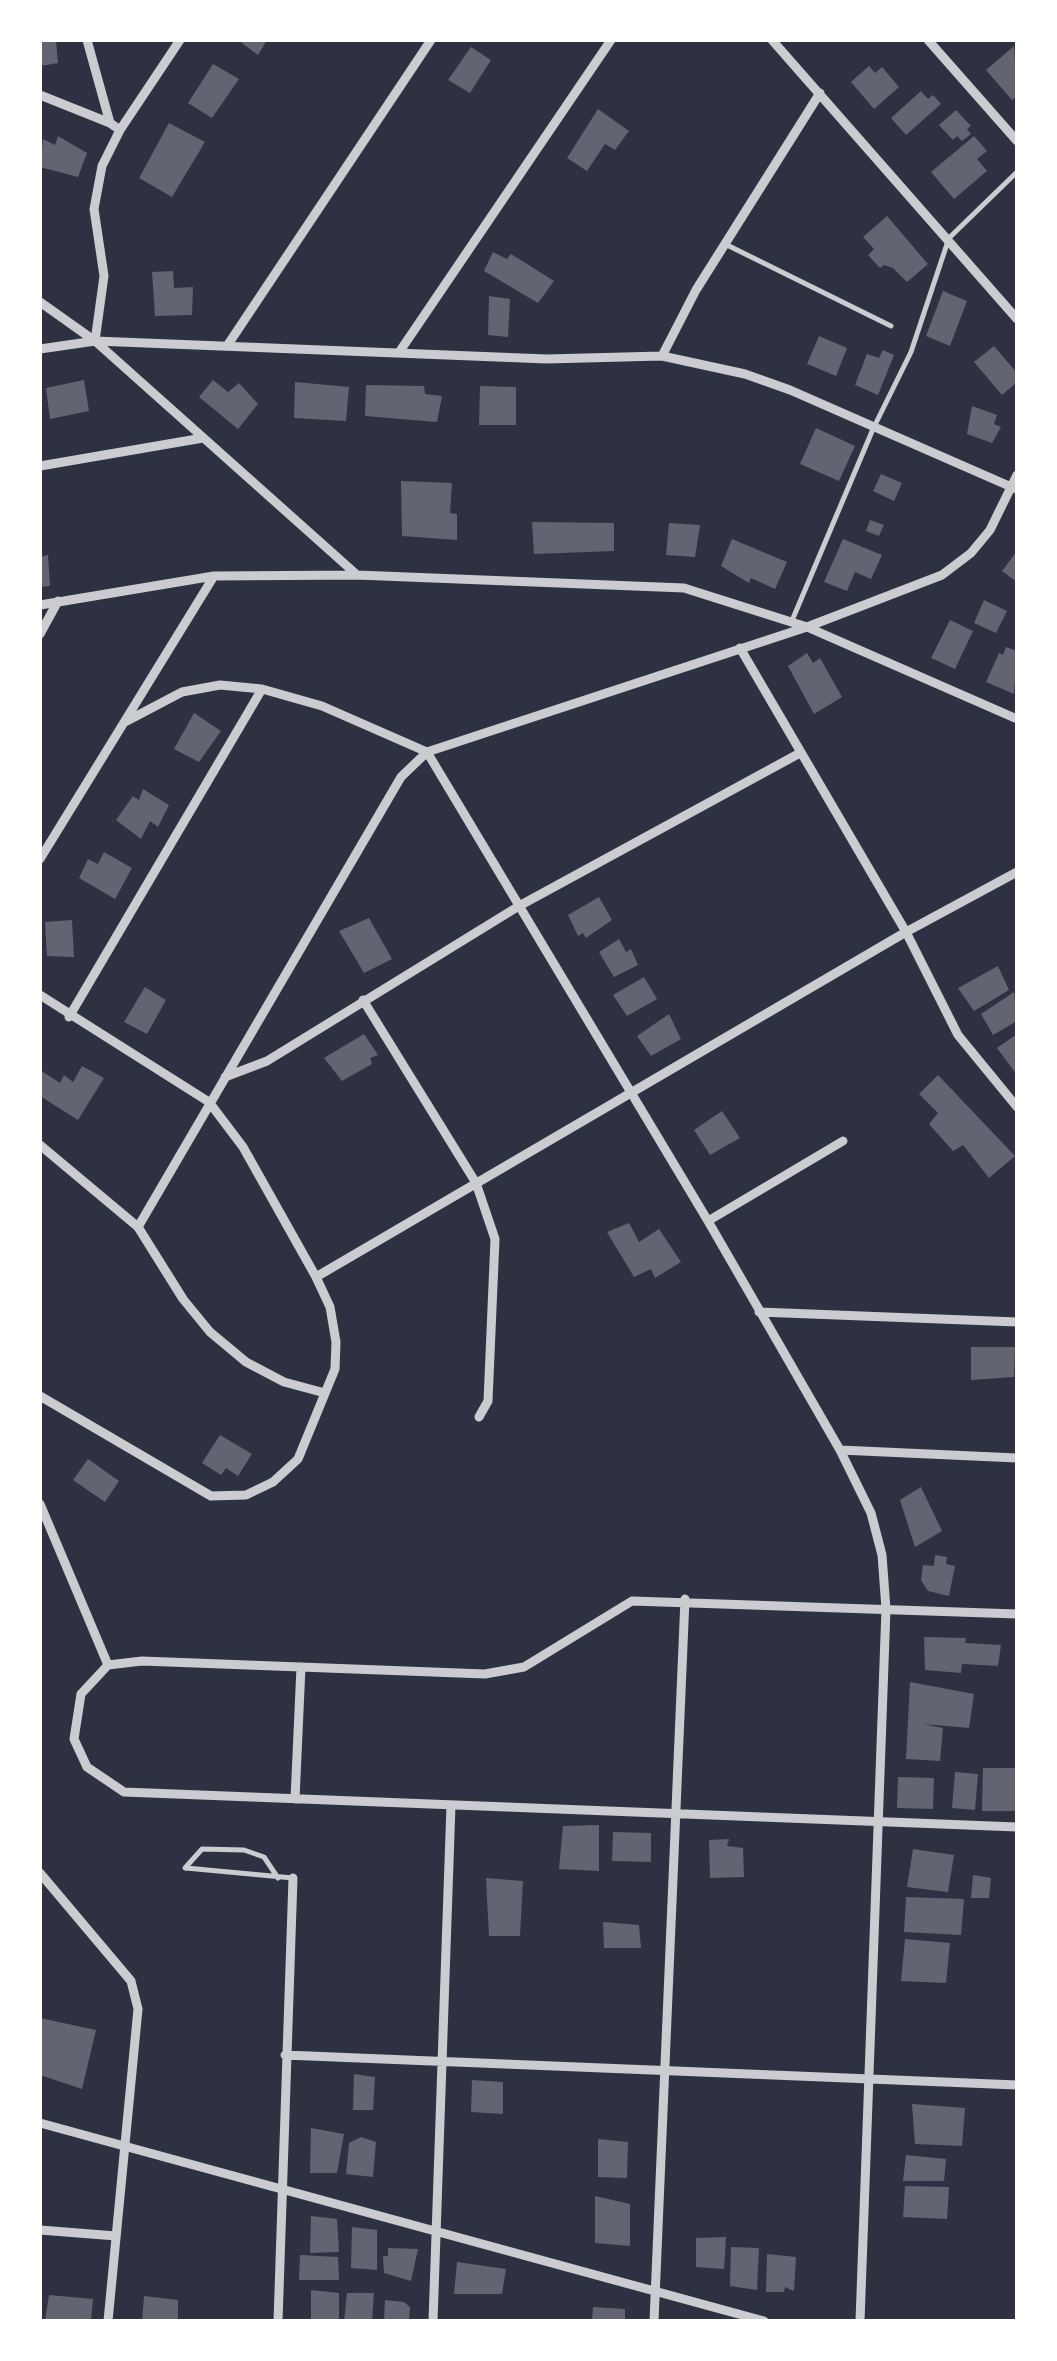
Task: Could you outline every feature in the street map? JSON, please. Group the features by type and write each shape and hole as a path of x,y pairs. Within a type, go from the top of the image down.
{"street":[{"path":"87,40 110,123"},
{"path":"95,342 104,276 94,209 102,166 120,130 180,40"},
{"path":"228,346 432,40"},
{"path":"400,350 612,40"},
{"path":"772,40 1017,319"},
{"path":"928,40 1017,141"},
{"path":"662,356 725,244 820,94"},
{"path":"40,95 120,130"},
{"path":"40,302 95,342 357,576"},
{"path":"40,350 95,342 400,350 547,359 662,356 745,374 1014,488"},
{"path":"40,466 204,438"},
{"path":"138,1227 401,776 427,752 808,627 942,575 971,553 990,530 1014,488 1017,475"},
{"path":"40,859 214,576"},
{"path":"40,605 214,576 357,576 684,588 808,627 1017,719"},
{"path":"40,634 58,601"},
{"path":"740,648 906,932 958,1035 1017,1107"},
{"path":"124,723 182,692 220,685 262,690 322,706 427,752 708,1221 840,1450 871,1513 882,1555 886,1609 872,2079 860,2321"},
{"path":"69,1017 262,690"},
{"path":"225,1077 267,1061 520,906 800,753"},
{"path":"316,1277 906,932 1017,872"},
{"path":"40,995 69,1017 209,1102 243,1147 316,1277 330,1307 336,1342 335,1368 298,1459 272,1482 246,1495 211,1496 40,1396"},
{"path":"362,1000 476,1183 495,1239 488,1401 479,1416"},
{"path":"708,1221 843,1141"},
{"path":"40,1145 138,1227 183,1299 210,1332 246,1362 284,1382 325,1393"},
{"path":"758,1312 1017,1322"},
{"path":"840,1450 1017,1458"},
{"path":"40,1504 108,1665"},
{"path":"654,2321 685,1599"},
{"path":"1017,1614 685,1599 632,1601 524,1667 485,1674 142,1661 108,1665 81,1694 74,1728 74,1739 87,1767 105,1783 124,1792 1017,1828"},
{"path":"295,1799 301,1668"},
{"path":"433,2321 452,1805"},
{"path":"40,1873 131,1981 138,2008 108,2321"},
{"path":"278,2321 293,1878"},
{"path":"285,2055 663,2067 1017,2085"},
{"path":"40,2123 764,2321"},
{"path":"40,2230 116,2236"}],"lane":[{"path":"791,623 873,428 911,352 949,238 1017,172"},
{"path":"725,244 891,326"},
{"path":"278,1878 264,1857 244,1850 202,1849 185,1868 278,1878 293,1878"}],"building":[{"path":"40,40 56,40 58,63 40,66"},
{"path":"238,40 267,40 258,55"},
{"path":"1014,46 1017,96 1012,100 986,70"},
{"path":"471,47 491,60 470,93 448,80"},
{"path":"213,64 239,79 212,118 188,103"},
{"path":"869,66 875,73 882,67 899,87 874,109 851,82"},
{"path":"921,91 928,99 933,95 941,104 906,135 891,118"},
{"path":"598,109 629,131 615,150 605,144 587,171 567,158"},
{"path":"956,110 971,126 967,129 971,134 962,141 957,136 953,140 939,125"},
{"path":"169,123 205,142 172,197 139,178"},
{"path":"58,136 87,153 78,177 40,167 43,139 55,145"},
{"path":"974,136 987,151 977,159 987,171 954,199 931,172"},
{"path":"887,216 928,264 907,282 893,268 880,268 868,255 874,249 863,237"},
{"path":"493,252 507,259 511,254 554,281 538,303 484,271"},
{"path":"173,271 174,288 193,287 192,315 155,316 152,272"},
{"path":"943,291 967,301 950,346 926,336"},
{"path":"489,296 510,299 508,337 488,335"},
{"path":"819,336 847,348 836,376 807,364"},
{"path":"994,346 1017,373 1017,382 1002,395 974,362"},
{"path":"883,350 894,355 878,395 855,385 867,354 879,358"},
{"path":"84,380 89,411 50,419 46,388"},
{"path":"213,380 228,392 239,383 258,404 238,429 199,397"},
{"path":"295,382 349,387 346,421 294,418"},
{"path":"366,385 424,386 425,394 442,396 437,422 365,416"},
{"path":"480,386 516,387 516,425 479,425"},
{"path":"972,406 997,415 994,424 1001,427 992,443 967,434"},
{"path":"816,428 855,446 839,481 800,464"},
{"path":"881,474 902,483 894,501 873,491"},
{"path":"401,481 452,483 450,513 457,514 457,540 402,536"},
{"path":"870,520 884,525 879,536 866,531"},
{"path":"532,522 614,523 614,551 534,554"},
{"path":"669,523 700,525 695,557 666,555"},
{"path":"732,539 787,562 775,589 751,578 749,583 721,566"},
{"path":"843,539 882,555 871,579 855,572 847,591 824,582"},
{"path":"1017,551 1017,582 1002,571"},
{"path":"48,555 50,586 40,587 40,557"},
{"path":"984,600 1007,611 996,633 974,623"},
{"path":"950,620 973,631 955,669 931,658"},
{"path":"1006,647 1017,651 1014,694 986,682 999,653 1003,655"},
{"path":"807,653 813,663 820,658 842,697 814,714 788,666"},
{"path":"194,713 221,731 199,762 174,749"},
{"path":"143,789 169,805 158,827 150,821 141,839 116,820 133,796 139,800"},
{"path":"104,852 132,868 115,899 79,878 88,859 98,864"},
{"path":"599,897 612,920 586,938 583,933 578,936 568,915"},
{"path":"369,918 392,959 364,973 339,931"},
{"path":"72,920 74,957 47,956 45,922"},
{"path":"619,939 626,952 631,949 638,965 614,977 599,952"},
{"path":"998,966 1009,990 974,1011 958,988"},
{"path":"644,977 657,999 627,1016 613,995"},
{"path":"145,987 166,1000 147,1034 124,1022"},
{"path":"1014,992 1017,1021 993,1035 981,1014"},
{"path":"669,1014 681,1039 651,1056 637,1036"},
{"path":"364,1034 378,1055 370,1058 372,1064 342,1081 324,1058"},
{"path":"1017,1034 1017,1075 997,1048"},
{"path":"82,1066 104,1078 78,1120 40,1096 40,1070 60,1083 64,1075 73,1082"},
{"path":"938,1075 1015,1156 989,1178 963,1145 953,1151 929,1124 938,1113 919,1094"},
{"path":"722,1111 740,1138 710,1155 694,1130"},
{"path":"629,1223 639,1242 659,1229 681,1262 655,1278 651,1269 634,1277 607,1232"},
{"path":"971,1347 1015,1347 1014,1377 971,1380"},
{"path":"220,1435 252,1454 238,1476 226,1468 221,1475 202,1463"},
{"path":"88,1459 119,1481 105,1502 73,1480"},
{"path":"921,1487 942,1531 915,1547 900,1500"},
{"path":"935,1555 947,1557 946,1564 955,1566 949,1596 928,1591 921,1580 923,1565 934,1566"},
{"path":"924,1637 966,1638 965,1643 1001,1645 998,1666 962,1664 961,1673 925,1670"},
{"path":"910,1682 974,1694 969,1728 923,1724 943,1728 940,1761 906,1759"},
{"path":"983,1768 1016,1768 1015,1811 982,1811"},
{"path":"955,1772 978,1774 975,1810 952,1808"},
{"path":"898,1777 934,1778 933,1809 897,1808"},
{"path":"599,1825 599,1871 559,1869 563,1826"},
{"path":"613,1832 651,1833 651,1862 612,1861"},
{"path":"729,1839 727,1846 743,1848 744,1877 710,1878 709,1840"},
{"path":"913,1849 954,1855 948,1892 907,1887"},
{"path":"973,1875 991,1878 989,1898 971,1898"},
{"path":"486,1878 523,1881 520,1936 489,1936"},
{"path":"906,1897 964,1899 961,1935 904,1932"},
{"path":"603,1922 639,1925 641,1948 604,1948"},
{"path":"905,1939 950,1943 946,1983 901,1981"},
{"path":"40,2018 96,2030 82,2089 40,2075"},
{"path":"354,2074 375,2077 373,2110 353,2110"},
{"path":"472,2080 503,2082 503,2114 471,2112"},
{"path":"912,2104 965,2108 962,2146 915,2144"},
{"path":"311,2128 344,2134 337,2173 310,2173"},
{"path":"361,2137 376,2142 373,2177 346,2174 349,2143"},
{"path":"598,2139 628,2142 627,2178 598,2177"},
{"path":"906,2155 946,2159 944,2181 903,2181"},
{"path":"905,2186 949,2187 947,2219 903,2217"},
{"path":"595,2196 630,2204 630,2246 595,2243"},
{"path":"311,2216 337,2219 339,2252 310,2253"},
{"path":"352,2227 377,2230 377,2270 351,2268"},
{"path":"726,2237 724,2269 696,2267 696,2238"},
{"path":"731,2247 759,2248 757,2290 730,2286"},
{"path":"388,2248 418,2249 411,2281 384,2273 383,2256 388,2256"},
{"path":"767,2254 796,2257 794,2291 785,2287 784,2292 766,2292"},
{"path":"300,2255 338,2257 339,2280 299,2280"},
{"path":"457,2262 506,2269 502,2294 454,2294"},
{"path":"311,2290 339,2293 339,2321 311,2321"},
{"path":"347,2293 374,2293 372,2321 344,2321"},
{"path":"49,2295 93,2299 91,2321 45,2321"},
{"path":"144,2296 178,2300 178,2321 142,2321"},
{"path":"385,2300 404,2302 410,2307 409,2321 384,2321"},
{"path":"593,2307 625,2309 625,2321 592,2321"}]}
